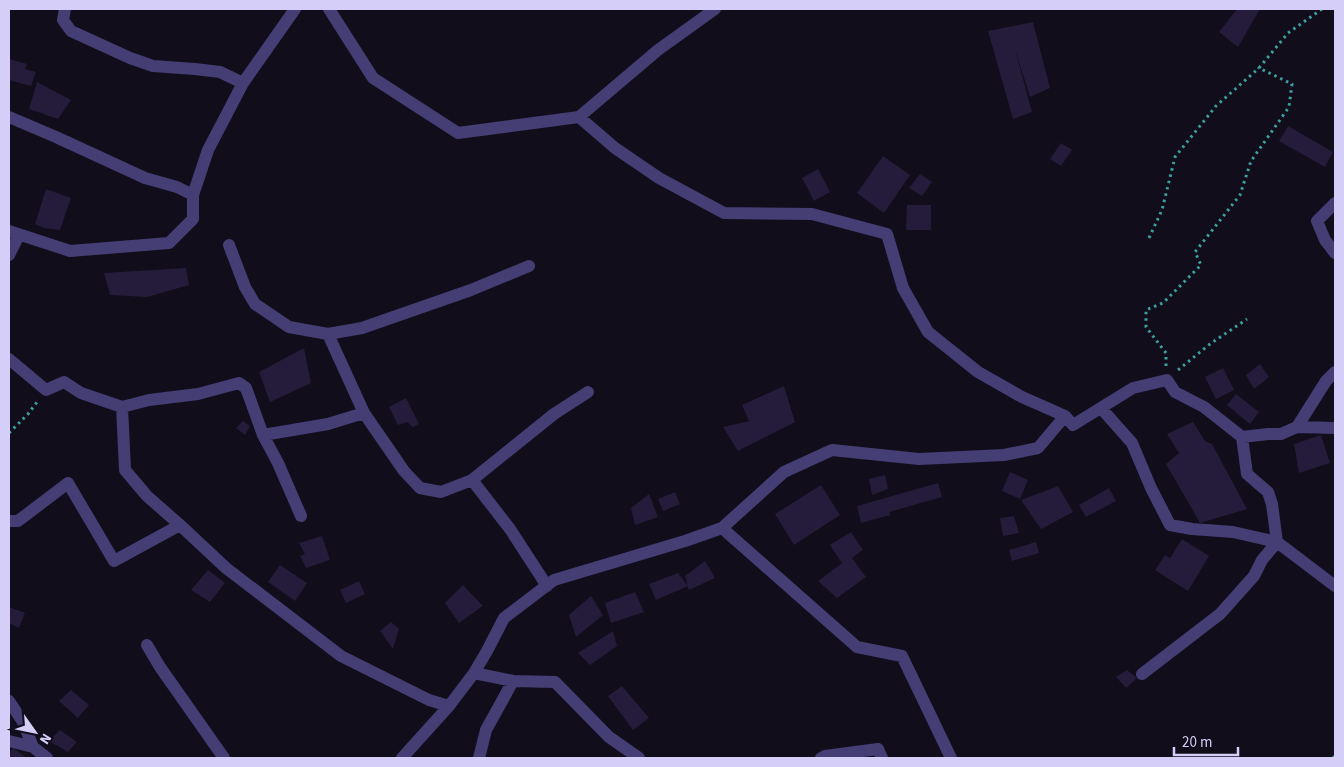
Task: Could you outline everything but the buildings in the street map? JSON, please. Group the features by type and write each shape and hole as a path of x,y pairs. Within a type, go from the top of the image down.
{"street":[{"path":"65,9 63,20 71,31 130,58 153,66 220,72 243,84"},
{"path":"9,255 14,233 70,251 169,243 194,219 193,195 208,150 243,84 295,9"},
{"path":"329,9 373,78 458,133 579,117 658,50 714,9"},
{"path":"9,117 64,140 145,178 177,187 193,195"},
{"path":"579,117 615,148 659,178 724,213 812,214 887,234 903,288 928,332 978,372 1022,397 1065,416 1073,425 1133,388 1167,380 1175,392 1204,407 1242,437 1281,434 1297,427 1335,428"},
{"path":"1335,202 1317,221 1335,254"},
{"path":"229,245 245,287 254,304 289,327 328,334 362,328 471,290 529,266"},
{"path":"328,334 364,413 404,471 420,488 441,492 472,480 554,414 588,392"},
{"path":"9,359 46,390 64,382 81,393 122,407 149,400 198,394 239,383 246,388 263,435 278,464 300,516"},
{"path":"1297,427 1326,381 1335,372"},
{"path":"122,407 125,470 146,496 226,568 341,656 429,700 449,706"},
{"path":"1101,408 1132,443 1151,488 1170,525 1192,529 1233,532 1278,542 1335,586"},
{"path":"263,435 328,424 364,413"},
{"path":"402,758 449,706 474,673 504,618 554,580 722,528 784,472 832,450 919,459 1004,455 1038,448 1065,416"},
{"path":"1242,437 1247,474 1268,492 1272,504 1278,542"},
{"path":"472,480 510,529 547,586"},
{"path":"9,521 18,521 68,483 114,561 180,525"},
{"path":"722,528 857,647 902,656 951,758"},
{"path":"1142,674 1220,614 1254,576 1262,560 1278,542"},
{"path":"147,646 224,758"},
{"path":"474,673 513,681 555,682 609,738 639,758"},
{"path":"479,758 486,730 513,681"},
{"path":"9,701 23,722 33,747"},
{"path":"9,741 33,747 47,758"},
{"path":"821,758 878,749 882,758"}],"path":[{"path":"1149,238 1162,210 1175,157 1216,106 1259,68 1288,34 1322,9"},
{"path":"1167,380 1166,354 1146,327 1146,310 1163,303 1201,265 1195,252 1240,195 1251,160 1289,108 1292,84 1259,68"},
{"path":"1167,380 1190,359 1247,319"},
{"path":"9,434 28,414 46,390"}]}
